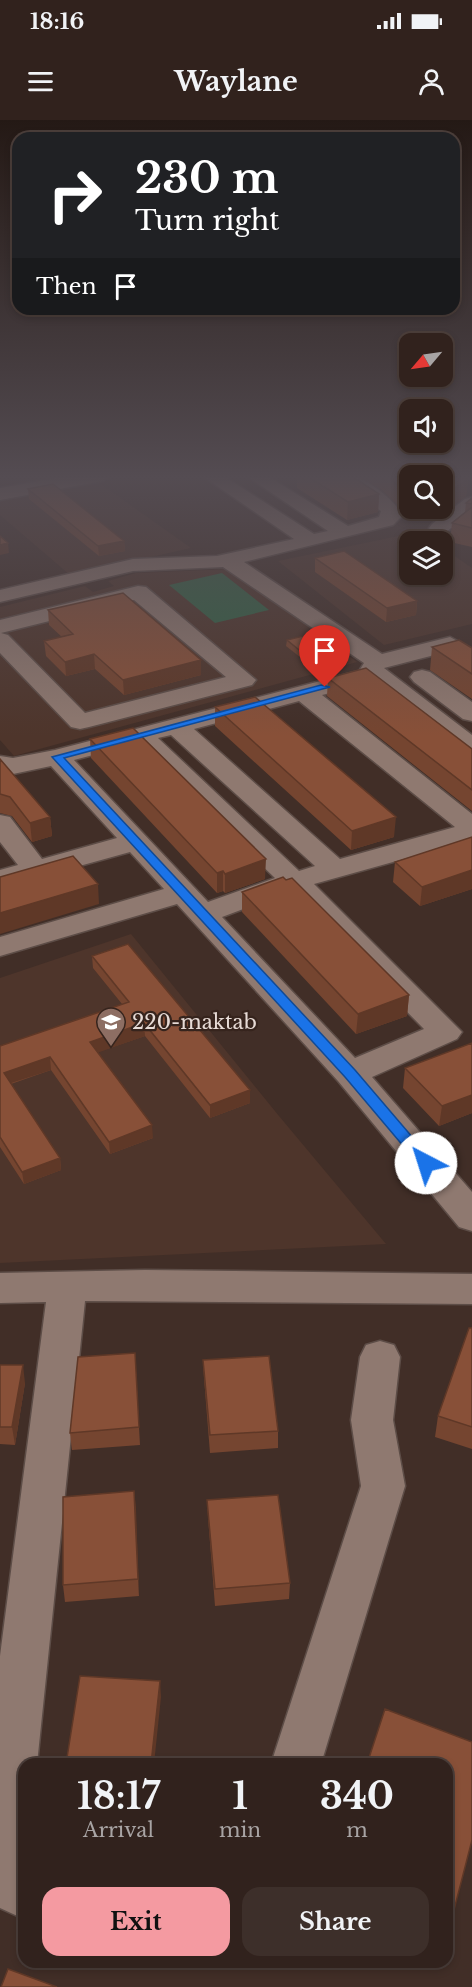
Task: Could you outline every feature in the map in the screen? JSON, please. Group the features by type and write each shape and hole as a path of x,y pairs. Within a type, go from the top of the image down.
{"street":[{"path":"0,596 133,565 214,562"},
{"path":"4,761 57,757 367,676 376,661 230,562"},
{"path":"0,627 138,592 244,680 80,722 0,640"},
{"path":"373,666 472,638"},
{"path":"450,644 472,659"},
{"path":"373,666 472,747"},
{"path":"422,677 472,714"},
{"path":"304,693 472,829"},
{"path":"177,727 337,871"},
{"path":"141,736 294,881 446,1032 350,1073"},
{"path":"57,757 350,1073 472,1217"},
{"path":"0,947 337,871 472,829"},
{"path":"2,830 35,869"},
{"path":"0,879 135,842"},
{"path":"18,1889 6,1871 2,1845 67,1286"},
{"path":"0,1288 67,1286 472,1289"},
{"path":"298,1758 383,1486 372,1420 380,1357"}],"shaded area":[{"path":"55,562 128,562 70,575"},
{"path":"279,562 399,562 399,585 453,585 453,562 463,562 472,568 472,624 384,645"},
{"path":"231,569 357,662 14,756 0,740 0,607 85,586 93,592 114,586 108,581 136,573"},
{"name":"220-maktab","path":"131,934 386,1244 0,1263 0,978"}],"green space":[{"path":"222,573 269,610 215,623 169,585"}],"building":[{"path":"321,562 360,562 417,601 387,608"},
{"path":"123,593 201,660 123,680 94,654 65,662 44,641 73,634 48,610"},
{"path":"319,632 349,655 315,663 287,640"},
{"path":"459,640 472,648 472,674 432,647"},
{"path":"366,668 472,749 472,790 328,678"},
{"path":"255,697 396,817 352,831 215,707"},
{"path":"133,728 266,859 225,874 223,871 217,873 90,739"},
{"path":"0,759 50,817 30,823 10,797 0,794"},
{"path":"472,837 472,870 422,887 395,862"},
{"path":"73,856 98,884 0,913 0,877"},
{"path":"283,877 286,880 292,878 409,995 358,1014 242,892"},
{"path":"128,944 250,1090 210,1105 144,1023 90,1042 152,1125 109,1142 50,1057 4,1073 60,1158 22,1172 0,1137 0,1046 129,1002 92,956"},
{"path":"472,1043 472,1095 442,1106 405,1068"},
{"path":"469,1328 472,1328 472,1427 438,1416"},
{"path":"135,1353 139,1427 70,1433 78,1357"},
{"path":"269,1356 278,1431 210,1435 203,1360"},
{"path":"0,1365 23,1365 12,1427 0,1427"},
{"path":"134,1491 138,1579 63,1585 63,1497"},
{"path":"278,1495 290,1583 215,1589 207,1500"},
{"path":"80,1676 160,1681 152,1758 67,1758"},
{"path":"385,1709 472,1742 472,1840 453,1914 453,1758 369,1758"},
{"path":"8,1969 57,1987 1,1987"}],"place":[{"name":"220-maktab","path":"111,1048"}],"route":[{"path":"325,687 57,757 350,1073 426,1163"}]}
